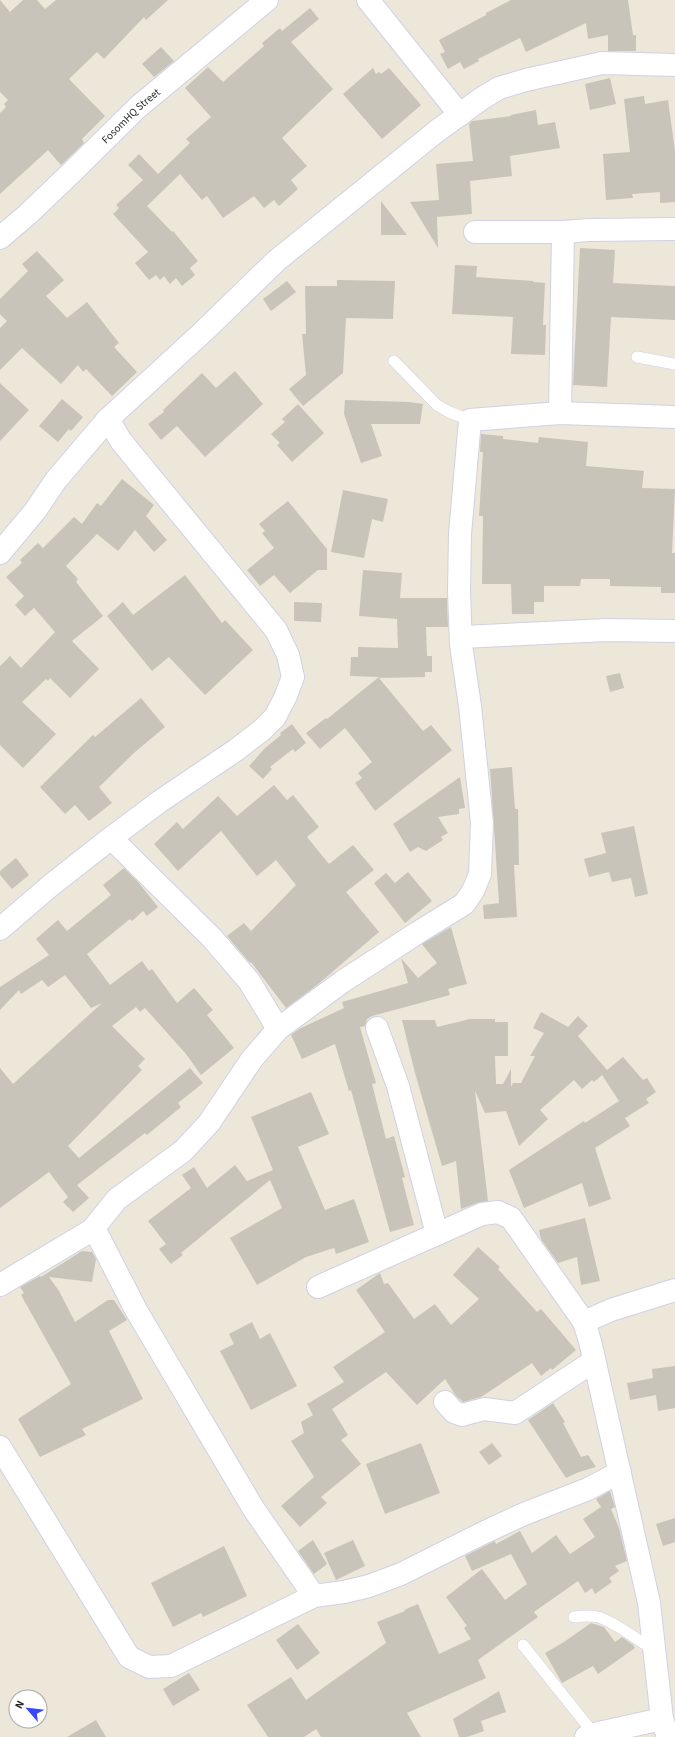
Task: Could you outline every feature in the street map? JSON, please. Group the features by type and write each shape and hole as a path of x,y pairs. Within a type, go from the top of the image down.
{"street":[{"name":"FosomHQ Street","path":"0,238 72,173 138,107 267,0"},
{"path":"368,0 460,114"},
{"path":"0,553 35,511 56,480 108,419 204,331 276,261 392,167 480,99 499,88 578,67 602,63 675,65"},
{"path":"475,232 675,230"},
{"path":"560,413 563,232"},
{"path":"0,1286 94,1228 117,1199 184,1151 209,1123 252,1059 278,1029 342,982 464,904 473,891 480,874 482,823 461,637 459,591 460,534 470,420 560,413 675,416"},
{"path":"0,929 50,886 111,838 159,802 236,750 262,730 275,717 285,698 293,677 288,655 276,630 121,441 108,419"},
{"path":"461,637 607,630 675,631"},
{"path":"111,838 212,938 249,981 278,1029"},
{"path":"377,1028 398,1086 437,1234"},
{"path":"318,1287 482,1214 498,1212 511,1218 584,1322 620,1472 649,1603 665,1728 590,1735"},
{"path":"94,1228 136,1310 253,1508 314,1596"},
{"path":"584,1322 611,1310 675,1290"},
{"path":"445,1402 454,1412 462,1415 484,1410 515,1413 594,1361"},
{"path":"0,1447 129,1657 149,1667 171,1666 314,1596 350,1590 400,1574 485,1532 524,1514 588,1489 620,1472"}],"lane":[{"path":"637,357 675,364"},
{"path":"394,361 437,404 449,412 470,420"},
{"path":"574,1617 585,1615 598,1617 608,1621 654,1650"},
{"path":"523,1645 590,1735"}],"building":[{"path":"0,0 10,12 23,0 37,0 45,9 56,0 168,0 146,20 144,17 104,59 97,52 69,79 105,116 82,139 84,143 61,165 48,150 0,194 0,113 6,107 4,104 8,100 0,92"},
{"path":"511,0 628,0 633,35 636,35 636,51 608,51 608,35 588,39 586,23 526,52 520,38 478,59 479,61 464,69 460,62 448,69 440,54 445,52 439,40"},
{"path":"310,8 319,19 291,42 333,89 282,138 307,166 291,180 298,189 279,206 274,200 264,208 254,196 223,218 207,196 202,200 180,174 147,206 172,232 173,231 198,261 190,268 195,275 182,286 176,278 170,284 164,276 160,280 156,275 149,280 135,263 148,252 113,214 119,208 116,205 143,180 128,165 139,154 158,174 190,143 186,139 211,117 185,88 208,67 223,82 264,46 262,43 280,28 282,31"},
{"path":"161,47 174,61 154,77 142,64"},
{"path":"373,68 376,74 379,72 381,74 389,68 421,105 382,139 343,94"},
{"path":"610,78 616,104 590,110 585,84"},
{"path":"644,96 645,104 668,100 675,151 675,202 660,203 660,192 632,194 633,198 606,200 603,154 630,152 624,99"},
{"path":"536,110 538,125 555,122 560,148 510,156 512,176 470,181 472,214 437,217 438,248 410,202 439,200 436,164 473,161 469,124 472,121 511,116"},
{"path":"381,201 407,235 381,235"},
{"path":"580,248 615,250 613,283 675,286 675,320 611,317 607,387 573,385"},
{"path":"37,251 64,280 46,296 67,318 87,302 119,343 114,347 137,372 112,396 86,369 83,372 78,365 61,384 22,348 0,370 0,328 7,321 0,314 0,299 28,271 22,264"},
{"path":"455,265 477,266 476,277 545,283 543,325 546,325 545,355 511,354 513,317 452,314"},
{"path":"337,280 395,281 393,319 346,318 343,373 303,406 289,389 306,375 302,334 306,334 305,286 337,286"},
{"path":"287,281 296,292 271,311 263,299"},
{"path":"235,371 263,404 205,457 177,426 161,440 148,424 164,412 163,410 202,373 216,388"},
{"path":"0,383 29,410 0,441"},
{"path":"62,399 83,417 71,431 69,429 58,442 39,426"},
{"path":"345,400 409,402 423,404 420,424 371,424 382,456 361,463 344,414"},
{"path":"298,404 324,433 292,462 277,445 280,443 271,434 285,422 282,419"},
{"path":"481,434 503,436 503,439 538,443 539,437 588,442 586,466 644,471 642,488 675,489 672,553 675,553 675,593 661,593 661,587 610,586 610,579 581,579 580,586 544,586 544,602 534,602 534,614 512,614 511,584 482,584 483,516 479,516 483,452 480,452"},
{"path":"122,479 154,505 146,516 167,540 154,552 135,530 118,551 97,534 66,566 78,579 76,582 103,616 72,641 99,669 70,698 50,678 48,681 46,679 22,702 56,734 23,768 0,745 0,666 10,656 21,668 55,632 34,608 25,616 15,605 24,596 6,577 22,563 20,560 38,543 43,548 74,517 82,524 97,503 101,506"},
{"path":"343,490 388,499 383,522 372,519 364,558 331,552"},
{"path":"288,501 327,549 327,570 318,570 290,593 274,575 260,586 247,570 274,548 262,533 265,531 259,524"},
{"path":"363,570 402,573 400,598 447,598 448,627 426,627 427,656 432,656 432,672 425,672 425,677 379,678 423,731 431,725 452,750 375,811 355,783 362,778 358,773 372,762 345,728 320,749 306,733 326,718 327,719 379,677 350,676 351,657 358,657 358,647 398,648 397,619 359,616"},
{"path":"185,575 222,623 225,620 253,650 205,695 169,657 152,671 107,616 123,602 133,615"},
{"path":"294,602 322,603 321,622 294,621"},
{"path":"620,673 624,688 610,692 606,676"},
{"path":"141,698 165,727 135,752 99,787 112,803 89,821 75,805 65,814 40,787 93,735 95,737"},
{"path":"292,724 306,743 295,752 293,749 270,767 272,769 263,779 249,766 265,748 281,735 280,733"},
{"path":"512,767 515,809 518,809 519,865 514,865 517,917 484,919 483,905 499,903 490,769"},
{"path":"460,777 465,808 459,809 459,814 438,817 448,833 441,837 443,840 426,851 418,847 410,852 393,824"},
{"path":"274,785 287,800 293,795 319,827 307,837 329,864 353,845 374,870 346,892 379,932 317,985 286,1008 251,962 250,963 227,936 244,923 251,931 296,885 276,860 257,876 221,831 178,871 154,844 177,822 183,829 218,796 237,816"},
{"path":"634,826 648,894 635,897 631,878 612,882 609,872 589,877 584,859 606,853 601,833"},
{"path":"16,858 29,875 12,889 0,875 0,871"},
{"path":"124,868 138,882 158,907 147,916 143,911 132,921 130,919 87,954 110,985 142,961 149,971 152,969 177,1003 194,988 213,1010 207,1015 234,1048 201,1075 186,1054 145,1008 140,1012 136,1007 112,1026 145,1059 138,1066 142,1070 68,1146 79,1158 190,1068 203,1083 178,1103 181,1107 147,1135 145,1133 77,1185 89,1198 73,1212 63,1202 68,1197 49,1172 0,1208 0,1068 13,1084 102,1003 91,1008 65,975 48,987 42,980 21,994 19,990 0,1010 0,987 49,955 36,939 58,920 67,931 111,895 103,885"},
{"path":"408,872 432,901 405,923 374,883 386,873 395,883"},
{"path":"451,927 467,984 448,989 450,995 372,1016 367,1019 365,1026 360,1027 376,1083 372,1084 386,1139 394,1136 405,1177 402,1178 414,1225 390,1232 351,1090 349,1091 335,1044 302,1059 291,1035 299,1029 344,1008 342,1002 408,983 401,958 418,978 437,963 422,944"},
{"path":"541,1012 568,1027 578,1016 588,1026 578,1036 607,1070 623,1057 643,1080 647,1078 656,1092 646,1099 649,1103 625,1118 630,1126 595,1148 611,1199 589,1207 582,1183 524,1208 509,1170 584,1121 585,1123 619,1101 602,1075 594,1082 592,1080 582,1089 574,1080 540,1110 548,1119 519,1146 506,1111 485,1113 475,1091 488,1201 477,1203 461,1209 456,1161 442,1166 415,1073 402,1020 435,1020 437,1027 470,1019 495,1019 495,1022 508,1022 508,1056 495,1056 496,1084 503,1084 511,1069 511,1087 513,1083 521,1083 535,1056 530,1056 544,1033 533,1028"},
{"path":"311,1092 329,1134 298,1147 325,1210 354,1199 369,1242 336,1254 334,1248 306,1257 257,1285 230,1238 282,1208 270,1180 181,1253 183,1255 171,1264 159,1249 166,1244 148,1221 191,1188 182,1175 194,1167 207,1188 235,1165 247,1181 273,1170 251,1117"},
{"path":"585,1218 600,1281 581,1285 577,1257 558,1263 541,1239 539,1230"},
{"path":"478,1247 500,1267 498,1269 537,1312 541,1309 576,1350 552,1370 551,1368 541,1376 532,1363 481,1397 463,1402 456,1396 445,1379 417,1405 386,1372 332,1409 348,1435 341,1440 361,1464 321,1497 327,1503 300,1527 281,1506 314,1477 291,1441 304,1433 301,1422 313,1415 307,1404 344,1382 333,1367 385,1332 356,1290 380,1273 384,1284 388,1283 414,1319 435,1304 451,1325 479,1299 453,1275"},
{"path":"82,1251 92,1252 96,1259 92,1282 49,1277 59,1291 75,1322 108,1300 114,1300 127,1320 109,1331 143,1399 82,1429 86,1435 40,1457 18,1419 71,1384 21,1295 24,1293 20,1287 40,1276 41,1277"},
{"path":"252,1322 260,1339 270,1333 297,1386 251,1410 220,1351 234,1344 229,1334"},
{"path":"675,1366 675,1408 658,1411 656,1395 630,1400 627,1383 653,1378 652,1369"},
{"path":"553,1403 565,1422 563,1423 581,1457 588,1455 596,1467 566,1478 528,1420"},
{"path":"421,1443 440,1493 385,1514 366,1464"},
{"path":"492,1443 502,1456 489,1465 479,1452"},
{"path":"610,1491 615,1507 611,1509 619,1528 627,1561 615,1566 619,1571 609,1578 612,1582 595,1594 592,1588 585,1593 578,1581 534,1612 538,1617 478,1660 486,1678 407,1713 421,1737 321,1737 316,1729 304,1737 268,1737 247,1705 291,1677 306,1700 386,1643 377,1622 418,1604 439,1654 471,1639 464,1628 467,1626 446,1597 482,1569 505,1600 527,1584 511,1554 472,1571 465,1556 495,1541 496,1544 520,1531 532,1553 556,1535 570,1554 595,1537 583,1519 601,1507 596,1499"},
{"path":"675,1518 675,1542 663,1546 656,1524"},
{"path":"313,1540 327,1564 314,1574 298,1551"},
{"path":"353,1540 365,1566 336,1580 324,1553"},
{"path":"224,1546 247,1596 203,1617 201,1613 173,1627 151,1583"},
{"path":"591,1623 604,1627 615,1642 622,1637 635,1648 598,1674 593,1666 562,1683 545,1653"},
{"path":"298,1624 320,1653 297,1670 276,1640"},
{"path":"189,1673 200,1690 173,1706 163,1689"},
{"path":"499,1691 506,1712 481,1721 484,1731 467,1737 459,1737 453,1719"},
{"path":"96,1720 106,1737 67,1737"}]}
